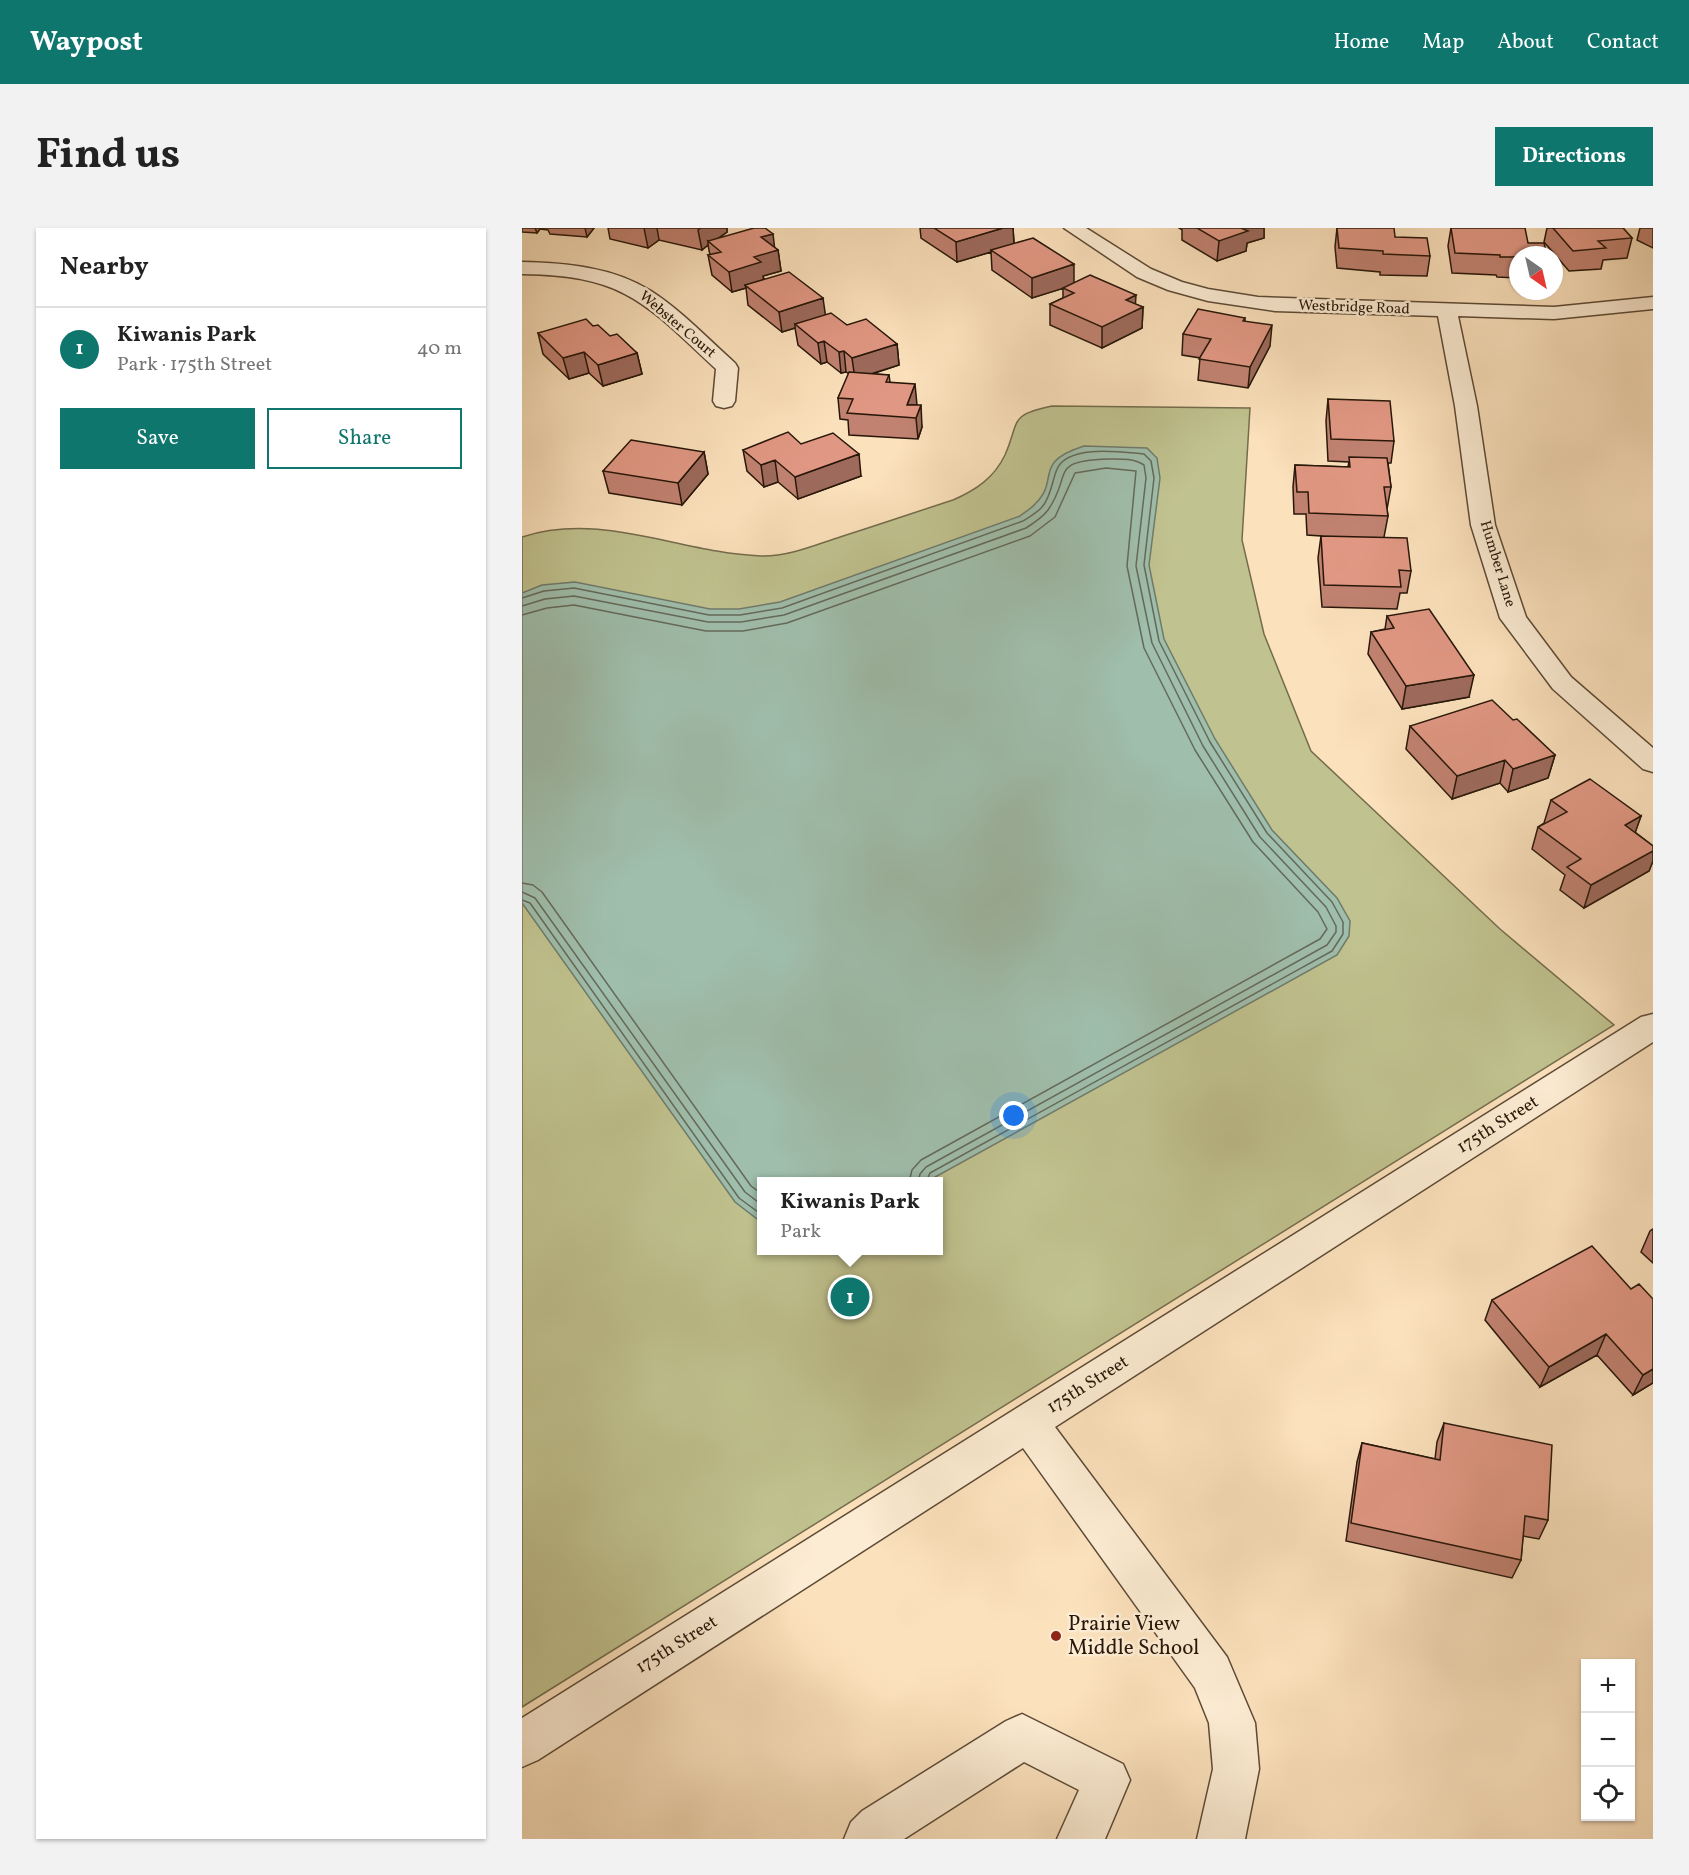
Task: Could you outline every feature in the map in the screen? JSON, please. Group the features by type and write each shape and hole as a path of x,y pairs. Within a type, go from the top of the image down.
{"street":[{"name":"Westbridge Road","path":"1073,228 1144,273 1169,284 1204,295 1275,305 1554,313 1653,303"},
{"name":"Webster Court","path":"522,268 593,274 632,288 650,299 727,368 724,401"},
{"name":"Humber Lane","path":"1447,311 1466,406 1483,525 1513,618 1562,682 1598,717 1653,763"},
{"name":"175th Street","path":"522,1744 1653,1026"},
{"path":"1028,1423 1211,1673 1232,1723 1236,1769 1221,1839"},
{"path":"868,1839 879,1828 1022,1737 1107,1780 1081,1839"}],"green space":[{"path":"1052,406 1250,408 1242,540 1264,634 1311,751 1500,929 1614,1025 522,1707 522,537 552,530 582,529 611,531 731,553 771,556 791,553 953,500 969,492 990,477 1001,463 1018,421 1028,413"}],"water":[{"path":"1084,446 1147,448 1157,458 1160,478 1149,565 1164,639 1215,739 1272,830 1337,898 1350,921 1349,936 1337,955 935,1177 757,1177 757,1219 735,1202 522,903 522,593 542,585 575,582 710,609 739,609 780,602 1020,516 1042,495 1052,465 1068,452"}],"building":[{"path":"754,228 765,228 773,234 761,237 778,250 754,257 761,262 729,272 708,255 721,252 708,241"},
{"path":"934,228 1003,228 956,242"},
{"path":"1197,228 1241,228 1248,231 1219,241"},
{"path":"1337,228 1394,228 1395,237 1427,238 1430,256 1383,254 1383,251 1339,248"},
{"path":"1451,228 1525,228 1528,243 1544,243 1545,246 1509,246 1509,257 1455,253"},
{"path":"1553,228 1623,228 1632,238 1598,241 1606,248 1573,251"},
{"path":"1033,238 1074,264 1032,278 991,250"},
{"path":"789,272 823,298 779,312 745,285"},
{"path":"1090,275 1136,295 1126,300 1143,307 1102,327 1050,304 1074,293 1063,288"},
{"path":"1198,309 1245,318 1243,321 1272,325 1250,367 1199,359 1211,339 1183,334"},
{"path":"831,313 847,325 866,319 897,344 852,358 844,351 839,352 824,341 818,343 795,324"},
{"path":"586,319 593,326 598,325 610,336 617,334 637,353 598,365 584,352 563,358 538,333"},
{"path":"849,372 889,375 886,382 915,384 907,405 921,405 916,418 847,413 853,399 838,398"},
{"path":"1328,399 1390,401 1394,441 1331,439"},
{"path":"788,432 801,444 833,433 859,454 795,477 775,460 761,465 743,450"},
{"path":"631,440 704,452 678,483 603,471"},
{"path":"1349,457 1387,458 1391,487 1384,487 1388,516 1309,513 1308,492 1297,492 1295,465 1350,467"},
{"path":"1321,536 1407,538 1411,571 1399,570 1401,587 1324,585"},
{"path":"1429,609 1474,675 1406,686 1371,632 1394,628 1387,616"},
{"path":"1492,700 1513,720 1517,719 1555,755 1513,769 1505,760 1457,776 1410,726"},
{"path":"1590,779 1641,816 1625,825 1653,846 1653,851 1591,885 1567,867 1581,859 1538,827 1567,812 1551,800"},
{"path":"1592,1246 1631,1289 1639,1284 1653,1299 1653,1369 1643,1375 1606,1334 1549,1367 1492,1300"},
{"path":"1444,1423 1552,1445 1548,1520 1525,1516 1521,1560 1351,1523 1362,1443 1440,1460"}],"place":[{"name":"Kiwanis Park","path":"850,1297"},
{"name":"Prairie View Middle School","path":"1056,1636"}]}
